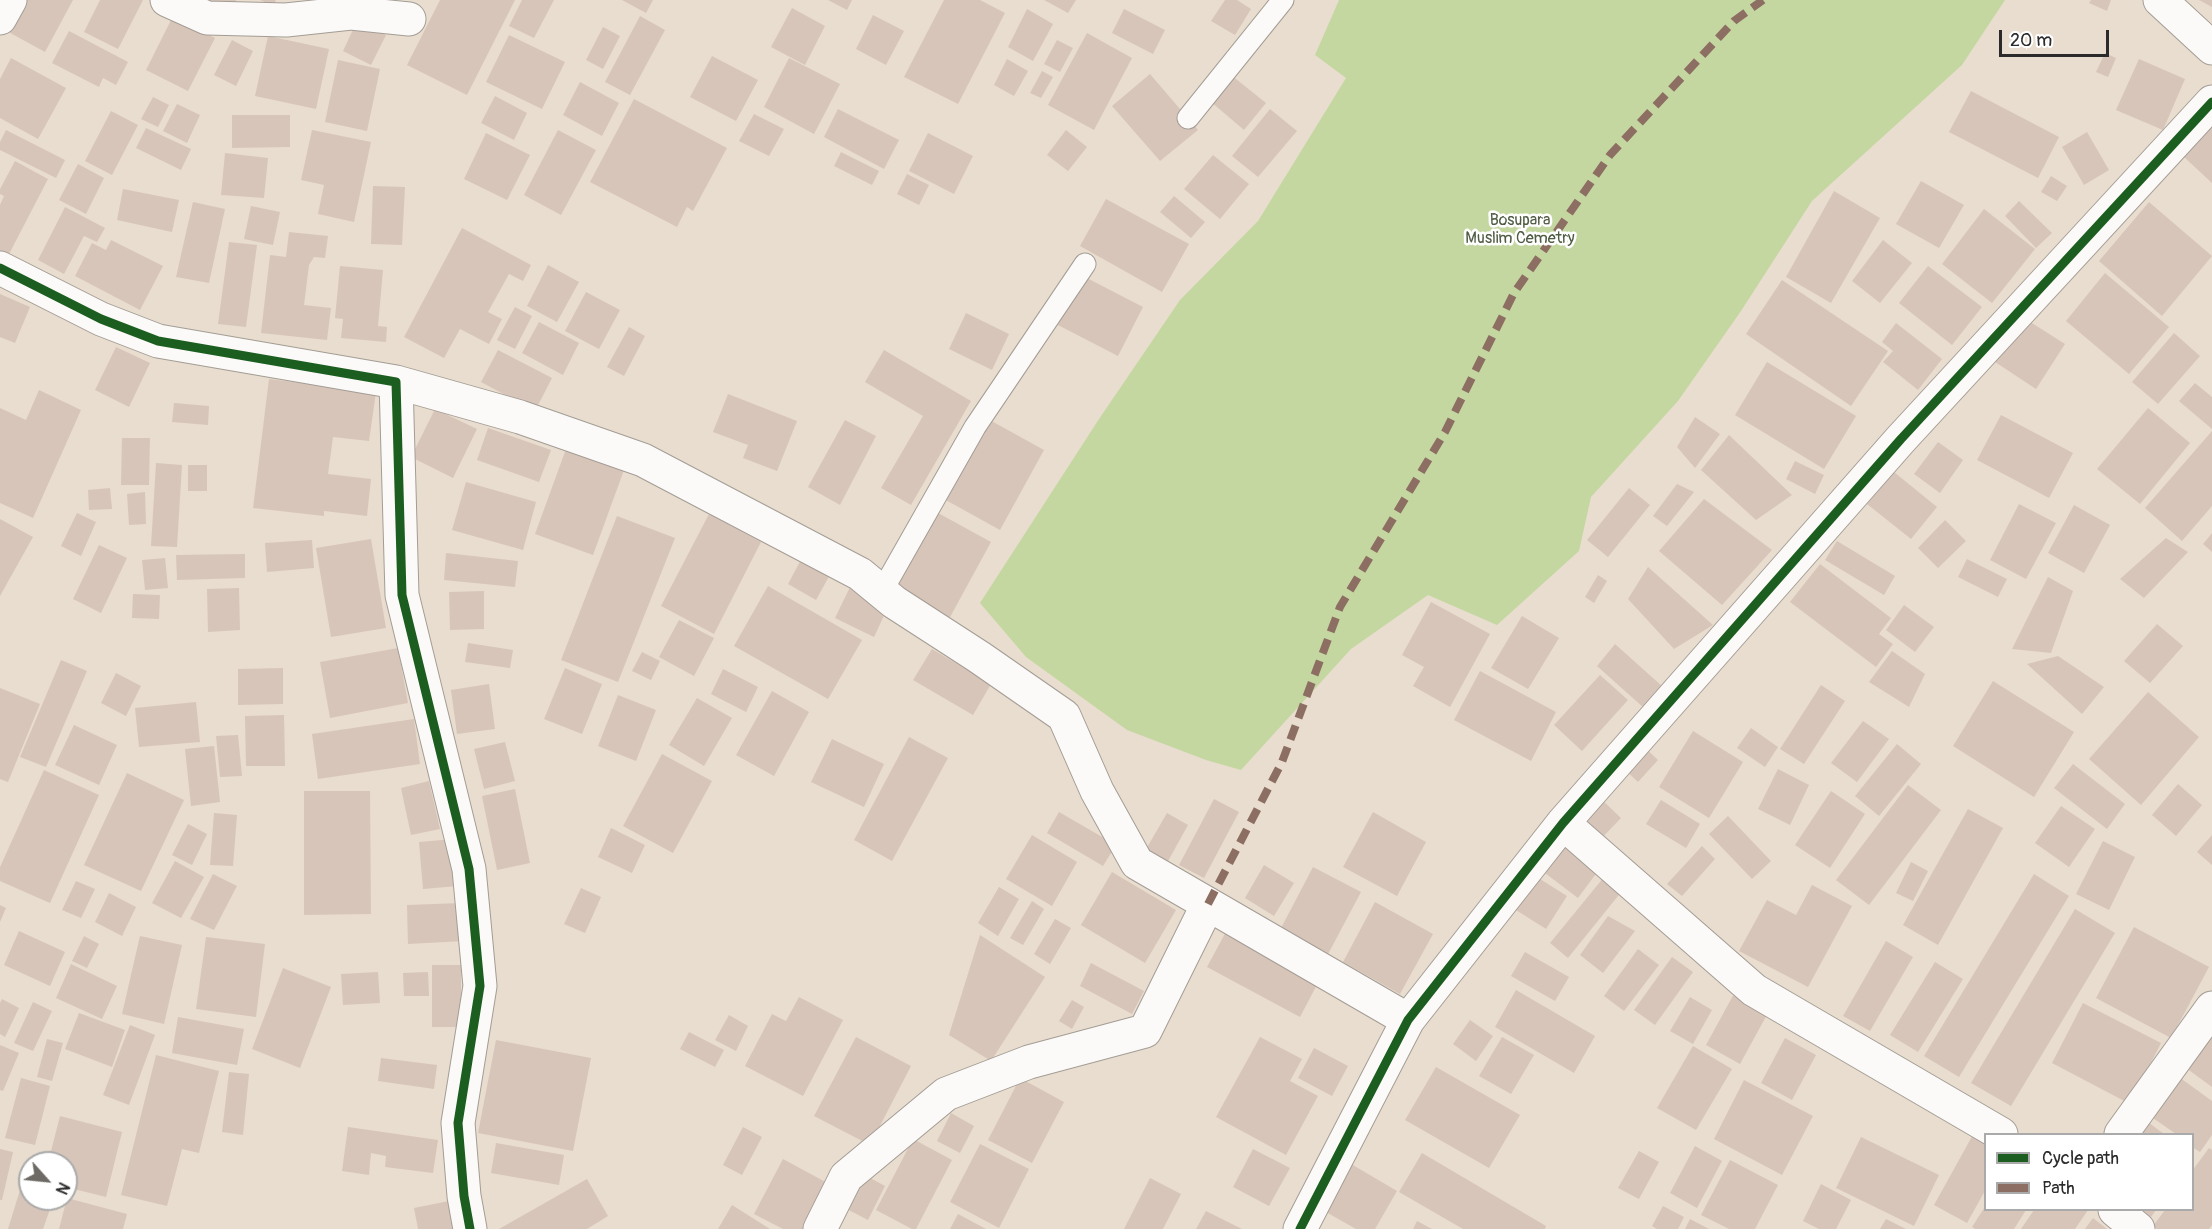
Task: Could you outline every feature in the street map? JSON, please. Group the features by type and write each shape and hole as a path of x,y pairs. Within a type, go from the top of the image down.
{"street":[{"path":"0,18 10,0"},
{"path":"167,0 207,18 286,20 351,13 410,19"},
{"path":"2160,0 2212,48"},
{"path":"1300,1229 1408,1020 1563,823 1901,439 2212,102"},
{"path":"0,268 101,319 158,341 396,382 519,417 643,460 860,574 1064,716 1097,791 1137,863 1408,1020"},
{"path":"396,382 402,595 469,868 480,986 458,1123 464,1197 470,1229"},
{"path":"1563,823 1754,990 1999,1133"},
{"path":"820,1229 846,1177 946,1094 1029,1062 1145,1031 1208,904"},
{"path":"2122,1133 2212,1008"},
{"path":"2117,1211 2138,1229"}],"lane":[{"path":"1188,118 1282,0"},
{"path":"882,591 975,427 1085,264"}],"green space":[{"name":"Bosupara Muslim Cemetry","path":"1339,0 2005,0 1962,65 1812,201 1741,311 1678,401 1591,497 1579,551 1497,625 1428,595 1351,649 1241,770 1206,760 1127,730 1026,657 980,603 1099,419 1180,300 1258,221 1346,78 1315,55"}],"building":[{"path":"18,0 73,0 45,52 3,29"},
{"path":"100,0 143,0 118,49 84,32"},
{"path":"206,0 236,0 229,12"},
{"path":"260,0 276,0 273,6"},
{"path":"440,0 515,0 467,95 407,65"},
{"path":"522,0 554,0 534,38 509,26"},
{"path":"622,0 653,0 646,13"},
{"path":"828,0 852,0 847,10"},
{"path":"944,0 980,0 1005,13 958,104 904,77"},
{"path":"1044,0 1076,0 1068,13"},
{"path":"1225,0 1237,0 1251,9 1235,35 1211,21"},
{"path":"2091,0 2111,0 2107,11 2089,3"},
{"path":"2199,0 2212,0 2212,7"},
{"path":"792,8 825,26 805,65 771,47"},
{"path":"1027,9 1053,24 1033,61 1008,47"},
{"path":"1124,9 1165,30 1153,54 1112,33"},
{"path":"873,15 904,31 886,65 856,49"},
{"path":"173,16 215,38 188,91 146,70"},
{"path":"640,16 665,30 630,95 605,82"},
{"path":"357,21 386,35 371,65 343,51"},
{"path":"603,27 620,36 603,69 586,60"},
{"path":"69,31 128,62 116,85 103,78 99,87 52,63"},
{"path":"1087,33 1132,58 1094,130 1048,105"},
{"path":"509,35 565,62 542,109 486,82"},
{"path":"268,36 329,49 316,109 255,96"},
{"path":"232,40 253,51 236,86 214,75"},
{"path":"1057,40 1073,48 1060,72 1044,64"},
{"path":"2105,53 2116,58 2108,77 2096,72"},
{"path":"712,56 758,80 736,121 690,97"},
{"path":"11,58 66,88 38,139 0,118 0,79"},
{"path":"789,58 840,84 814,134 764,107"},
{"path":"1007,59 1028,71 1014,96 994,85"},
{"path":"2139,59 2185,79 2163,130 2116,110"},
{"path":"338,60 380,69 367,131 325,122"},
{"path":"1042,71 1053,77 1041,98 1030,93"},
{"path":"1150,74 1198,130 1160,161 1112,106"},
{"path":"1231,75 1266,103 1244,130 1210,101"},
{"path":"580,82 619,103 602,136 563,115"},
{"path":"1971,91 2059,137 2038,178 1949,132"},
{"path":"495,96 527,113 514,140 481,123"},
{"path":"153,97 169,105 158,127 141,119"},
{"path":"634,99 727,148 693,211 687,207 677,227 590,182"},
{"path":"177,104 200,115 187,143 163,131"},
{"path":"838,109 899,140 884,169 824,137"},
{"path":"1270,109 1297,131 1258,177 1232,156"},
{"path":"111,111 138,125 112,175 85,161"},
{"path":"754,114 784,129 769,156 739,141"},
{"path":"232,115 290,115 290,147 232,148"},
{"path":"2212,127 2212,183 2184,157"},
{"path":"146,128 191,149 181,170 136,148"},
{"path":"6,130 65,160 56,178 0,150 0,142"},
{"path":"312,130 371,142 354,222 318,214 324,185 301,180"},
{"path":"558,130 596,150 561,215 524,195"},
{"path":"1066,130 1087,147 1068,171 1047,155"},
{"path":"2087,132 2109,170 2084,185 2062,147"},
{"path":"486,133 530,155 507,200 464,179"},
{"path":"928,133 973,156 954,194 909,171"},
{"path":"841,152 879,171 872,185 834,166"},
{"path":"225,153 268,158 264,198 221,195"},
{"path":"1213,155 1249,184 1220,219 1184,189"},
{"path":"15,161 48,179 8,256 0,252 0,205 4,196 0,194 0,189"},
{"path":"78,164 104,178 86,214 59,200"},
{"path":"907,174 929,185 919,205 897,194"},
{"path":"2051,176 2067,186 2057,201 2041,192"},
{"path":"1921,181 1964,205 1939,248 1896,224"},
{"path":"373,186 405,187 402,245 371,244"},
{"path":"123,189 179,200 172,232 117,220"},
{"path":"1834,191 1880,218 1831,303 1786,277"},
{"path":"1174,196 1205,222 1191,238 1160,212"},
{"path":"1106,199 1189,244 1162,292 1080,246"},
{"path":"2019,201 2052,233 2036,248 2005,216"},
{"path":"193,202 225,209 209,283 176,277"},
{"path":"2149,202 2212,256 2162,316 2099,261"},
{"path":"251,206 280,212 273,245 244,239"},
{"path":"65,207 105,228 97,242 84,236 64,274 38,260"},
{"path":"1984,209 2035,249 1992,303 1942,264"},
{"path":"462,228 531,265 523,281 509,274 488,312 502,319 489,344 460,329 444,358 404,337"},
{"path":"289,232 328,236 325,258 314,257 309,265 304,305 331,308 327,340 261,333 270,255 286,257"},
{"path":"111,240 163,266 140,310 75,276 92,243 106,250"},
{"path":"1883,240 1912,263 1880,303 1852,281"},
{"path":"229,242 257,245 246,327 218,324"},
{"path":"548,265 579,282 557,322 527,306"},
{"path":"340,266 383,270 378,326 387,327 386,342 341,338 343,319 335,318"},
{"path":"1928,266 1982,307 1952,345 1899,303"},
{"path":"2105,273 2169,327 2129,374 2066,321"},
{"path":"1083,276 1143,307 1118,356 1058,325"},
{"path":"1782,280 1888,351 1851,406 1746,334"},
{"path":"586,292 620,310 599,349 565,331"},
{"path":"0,294 30,307 15,343 0,337"},
{"path":"515,307 532,316 515,349 497,340"},
{"path":"966,313 1009,334 992,370 949,349"},
{"path":"2024,318 2065,344 2036,389 1995,362"},
{"path":"539,322 579,343 563,375 522,353"},
{"path":"1896,323 1942,359 1918,390 1883,362 1893,351 1882,342"},
{"path":"629,327 645,336 624,376 607,367"},
{"path":"2174,333 2200,356 2158,404 2132,382"},
{"path":"116,347 150,363 129,407 95,390"},
{"path":"498,350 552,378 535,411 481,382"},
{"path":"884,350 971,401 911,505 881,488 923,416 865,382"},
{"path":"1767,362 1856,416 1824,469 1735,415"},
{"path":"269,379 376,392 369,441 333,437 328,474 371,479 367,516 324,511 324,516 253,508"},
{"path":"2195,383 2212,397 2212,429 2179,401"},
{"path":"39,390 81,410 33,518 0,503 0,408 26,420"},
{"path":"728,394 797,421 777,471 743,458 748,445 713,432"},
{"path":"174,403 209,406 208,425 172,422"},
{"path":"2148,408 2190,443 2140,504 2097,469"},
{"path":"435,409 477,429 453,478 411,457"},
{"path":"977,413 1044,450 1000,530 933,493"},
{"path":"2001,415 2073,453 2049,498 1977,460"},
{"path":"1695,417 1720,434 1695,468 1677,447"},
{"path":"845,420 876,436 840,505 808,487"},
{"path":"488,428 551,450 539,482 477,460"},
{"path":"2212,431 2212,506 2182,541 2145,508"},
{"path":"1729,435 1792,495 1756,520 1701,470"},
{"path":"122,438 150,438 149,485 121,485"},
{"path":"1938,442 1963,460 1940,493 1914,474"},
{"path":"566,449 624,470 593,555 535,534"},
{"path":"1795,461 1824,475 1815,494 1786,479"},
{"path":"156,463 182,465 177,547 151,546"},
{"path":"188,465 207,465 207,491 188,491"},
{"path":"1894,472 1937,507 1911,539 1867,504"},
{"path":"466,482 536,502 523,550 452,530"},
{"path":"1677,484 1694,492 1667,526 1653,516"},
{"path":"110,488 112,509 89,510 88,490"},
{"path":"1629,488 1650,505 1608,557 1587,540"},
{"path":"145,492 146,524 129,525 127,494"},
{"path":"1704,499 1772,550 1722,605 1659,551"},
{"path":"2019,504 2056,523 2026,579 1990,560"},
{"path":"2074,505 2110,525 2084,573 2048,553"},
{"path":"929,508 991,542 949,619 887,586"},
{"path":"77,513 96,522 81,556 61,546"},
{"path":"709,514 761,542 714,634 661,606"},
{"path":"617,516 675,538 618,682 561,660"},
{"path":"0,519 33,537 0,596"},
{"path":"1945,520 1966,541 1938,568 1918,548"},
{"path":"2212,533 2212,552 2203,544"},
{"path":"2166,538 2188,552 2144,598 2120,579"},
{"path":"371,539 386,628 331,637 316,548"},
{"path":"312,540 314,568 267,572 265,543"},
{"path":"1837,541 1895,576 1884,595 1825,560"},
{"path":"99,545 127,558 101,613 73,599"},
{"path":"446,553 518,561 515,587 444,580"},
{"path":"245,554 245,578 177,580 176,555"},
{"path":"803,556 832,571 816,600 788,584"},
{"path":"165,558 168,588 145,590 142,560"},
{"path":"1967,559 2007,579 1998,597 1958,577"},
{"path":"1820,564 1891,618 1879,634 1893,644 1876,667 1790,602"},
{"path":"1648,567 1713,625 1674,649 1628,599"},
{"path":"1598,575 1607,581 1594,603 1585,597"},
{"path":"2048,577 2073,591 2051,653 2012,649"},
{"path":"851,585 889,605 874,637 835,618"},
{"path":"768,586 862,640 828,699 734,646"},
{"path":"239,588 240,630 208,632 207,589"},
{"path":"484,591 484,629 450,630 449,592"},
{"path":"133,594 160,595 159,619 132,618"},
{"path":"1431,602 1490,634 1450,707 1413,686 1424,667 1402,655"},
{"path":"1904,605 1934,627 1915,652 1886,630"},
{"path":"1522,616 1559,638 1528,689 1491,668"},
{"path":"679,620 714,638 694,676 659,657"},
{"path":"2157,624 2183,646 2150,683 2124,661"},
{"path":"468,643 513,650 510,668 465,662"},
{"path":"1615,644 1663,687 1644,708 1597,666"},
{"path":"398,648 408,703 330,718 320,662"},
{"path":"932,649 991,684 973,715 913,680"},
{"path":"1892,651 1925,674 1909,707 1869,682"},
{"path":"642,652 660,661 651,680 632,671"},
{"path":"2058,656 2104,687 2082,714 2027,664"},
{"path":"61,660 87,671 46,767 20,757"},
{"path":"283,668 283,704 238,705 238,669"},
{"path":"565,668 602,684 582,734 544,719"},
{"path":"723,669 758,687 746,712 711,694"},
{"path":"1480,671 1556,712 1531,761 1454,720"},
{"path":"116,673 141,686 126,716 101,703"},
{"path":"1600,675 1628,700 1582,751 1554,725"},
{"path":"1993,681 2074,732 2034,797 1953,746"},
{"path":"489,684 495,729 457,734 451,690"},
{"path":"1821,685 1845,701 1804,764 1780,749"},
{"path":"0,688 40,704 8,782 0,779"},
{"path":"772,691 809,712 774,776 736,755"},
{"path":"2148,692 2199,737 2141,805 2089,759"},
{"path":"618,695 656,710 636,761 598,746"},
{"path":"697,698 732,718 704,766 669,745"},
{"path":"196,702 200,742 139,747 135,708"},
{"path":"284,715 285,766 246,766 245,716"},
{"path":"414,719 420,764 318,779 312,734"},
{"path":"1863,721 1889,739 1857,782 1831,763"},
{"path":"74,725 117,745 99,785 55,765"},
{"path":"1751,728 1778,747 1765,767 1737,748"},
{"path":"1693,731 1743,762 1709,818 1659,787"},
{"path":"238,735 242,776 220,777 216,736"},
{"path":"909,737 948,758 892,861 854,840"},
{"path":"832,739 884,764 864,807 811,782"},
{"path":"505,742 515,781 484,789 474,749"},
{"path":"1640,743 1658,760 1638,782 1620,765"},
{"path":"1897,744 1921,764 1879,816 1855,796"},
{"path":"214,746 220,802 191,806 185,749"},
{"path":"662,754 712,781 673,853 623,826"},
{"path":"2073,764 2125,804 2107,829 2054,788"},
{"path":"1778,769 1809,785 1790,825 1758,809"},
{"path":"44,770 99,795 50,903 0,881 0,867"},
{"path":"127,773 184,800 141,891 84,865"},
{"path":"429,781 440,829 411,835 401,788"},
{"path":"2178,784 2202,805 2176,836 2152,815"},
{"path":"1908,785 1941,810 1869,905 1836,880"},
{"path":"515,789 530,863 497,870 482,796"},
{"path":"304,791 370,791 371,914 304,915"},
{"path":"1831,791 1865,814 1830,868 1795,845"},
{"path":"1598,796 1621,818 1596,844 1573,820"},
{"path":"1214,799 1239,812 1204,878 1179,865"},
{"path":"1661,800 1700,824 1686,848 1646,824"},
{"path":"2061,806 2095,829 2069,867 2035,843"},
{"path":"1968,809 2003,828 1938,945 1903,925"},
{"path":"1059,812 1116,845 1103,866 1047,833"},
{"path":"1373,812 1426,842 1397,896 1343,867"},
{"path":"214,813 237,815 233,866 210,865"},
{"path":"1167,813 1188,825 1167,863 1145,851"},
{"path":"1728,816 1771,861 1752,879 1709,834"},
{"path":"188,824 207,834 192,865 172,855"},
{"path":"611,828 645,845 632,873 598,857"},
{"path":"1032,835 1077,862 1052,906 1006,879"},
{"path":"2212,835 2212,865 2197,852"},
{"path":"454,839 458,886 423,889 419,842"},
{"path":"2103,841 2135,857 2109,910 2076,894"},
{"path":"1562,843 1598,871 1578,898 1541,870"},
{"path":"1702,846 1715,859 1682,896 1667,884"},
{"path":"175,861 204,877 181,918 152,903"},
{"path":"1911,862 1928,871 1913,901 1896,893"},
{"path":"1264,865 1294,883 1274,916 1245,898"},
{"path":"1313,867 1361,892 1327,956 1280,930"},
{"path":"1112,872 1176,910 1145,963 1081,925"},
{"path":"1529,872 1567,896 1546,929 1508,905"},
{"path":"213,874 237,886 214,930 190,919"},
{"path":"2034,874 2069,896 1959,1077 1924,1056"},
{"path":"1604,877 1622,891 1568,958 1550,943"},
{"path":"76,881 95,889 81,918 62,910"},
{"path":"1812,885 1852,906 1808,987 1739,951 1767,900 1796,915"},
{"path":"999,887 1019,899 998,936 978,923"},
{"path":"581,888 601,897 585,933 564,924"},
{"path":"109,893 136,907 122,936 95,922"},
{"path":"1032,901 1044,909 1023,945 1010,938"},
{"path":"1375,902 1433,934 1400,994 1343,962"},
{"path":"462,903 464,941 408,944 407,905"},
{"path":"0,905 6,908 0,922"},
{"path":"2075,909 2115,933 2011,1106 1971,1083"},
{"path":"1608,916 1635,931 1603,973 1580,955"},
{"path":"1055,919 1071,928 1050,964 1034,954"},
{"path":"2134,927 2209,967 2171,1038 2096,998"},
{"path":"1228,928 1321,977 1300,1017 1207,967"},
{"path":"19,931 65,952 50,986 4,965"},
{"path":"980,935 1045,977 991,1061 949,1035"},
{"path":"84,936 99,944 87,968 72,961"},
{"path":"140,936 182,945 164,1024 122,1014"},
{"path":"206,937 265,944 256,1017 196,1009"},
{"path":"1886,941 1913,957 1870,1031 1843,1016"},
{"path":"1638,949 1659,965 1624,1011 1604,996"},
{"path":"1525,952 1569,977 1555,1001 1511,976"},
{"path":"1672,957 1693,972 1655,1025 1634,1010"},
{"path":"1935,962 1963,979 1918,1052 1890,1035"},
{"path":"1091,963 1144,991 1132,1014 1080,986"},
{"path":"71,964 117,986 102,1019 56,998"},
{"path":"432,965 461,965 461,1027 432,1027"},
{"path":"283,968 331,987 300,1068 252,1049"},
{"path":"378,972 380,1003 343,1005 341,974"},
{"path":"428,972 429,996 404,996 403,973"},
{"path":"1516,990 1595,1036 1574,1073 1495,1027"},
{"path":"1735,992 1769,1011 1740,1064 1706,1045"},
{"path":"799,997 843,1020 803,1096 745,1066 772,1014 786,1021"},
{"path":"1690,997 1712,1010 1693,1044 1670,1031"},
{"path":"2,999 19,1008 5,1037 0,1034"},
{"path":"1072,1000 1084,1007 1072,1029 1059,1021"},
{"path":"33,1002 52,1011 33,1051 14,1043"},
{"path":"2083,1003 2161,1043 2130,1104 2052,1063"},
{"path":"79,1013 125,1030 112,1067 65,1049"},
{"path":"729,1015 748,1026 736,1051 715,1040"},
{"path":"178,1017 244,1029 237,1065 172,1053"},
{"path":"1470,1020 1493,1036 1476,1061 1453,1044"},
{"path":"130,1025 155,1035 129,1105 103,1095"},
{"path":"2212,1025 2212,1087 2182,1065"},
{"path":"689,1032 724,1050 715,1067 680,1049"},
{"path":"856,1037 911,1066 870,1145 814,1116"},
{"path":"1260,1037 1302,1059 1290,1081 1318,1096 1286,1155 1216,1117"},
{"path":"1502,1037 1534,1055 1511,1094 1479,1076"},
{"path":"1785,1038 1816,1055 1792,1100 1761,1083"},
{"path":"47,1039 63,1043 52,1081 37,1077"},
{"path":"496,1040 591,1058 573,1151 478,1133"},
{"path":"0,1045 19,1053 3,1091 0,1090"},
{"path":"1693,1046 1732,1069 1696,1130 1657,1108"},
{"path":"1314,1048 1348,1066 1332,1096 1298,1078"},
{"path":"156,1055 219,1071 199,1153 182,1149 167,1206 121,1195"},
{"path":"381,1058 437,1065 434,1089 378,1081"},
{"path":"1436,1067 1520,1115 1489,1168 1405,1120"},
{"path":"229,1072 249,1074 243,1135 222,1132"},
{"path":"2179,1077 2212,1101 2212,1135 2200,1152 2194,1148 2194,1133 2175,1133 2150,1116"},
{"path":"21,1078 50,1086 35,1145 5,1138"},
{"path":"1020,1078 1064,1102 1032,1163 988,1140"},
{"path":"1744,1080 1813,1116 1782,1175 1714,1139"},
{"path":"951,1113 974,1126 960,1153 937,1141"},
{"path":"60,1116 122,1132 106,1197 78,1190 78,1151 51,1151"},
{"path":"2141,1117 2163,1133 2129,1133"},
{"path":"348,1127 438,1140 433,1173 385,1167 386,1156 371,1153 369,1175 342,1171"},
{"path":"743,1127 762,1137 742,1175 723,1165"},
{"path":"1975,1131 1984,1135 1984,1193 1967,1223 1934,1205"},
{"path":"1861,1137 1939,1175 1914,1226 1836,1188"},
{"path":"913,1139 952,1160 916,1229 876,1210"},
{"path":"496,1143 564,1155 559,1185 491,1173"},
{"path":"980,1144 1029,1169 999,1228 950,1202"},
{"path":"1695,1146 1722,1161 1697,1208 1670,1193"},
{"path":"2209,1148 2212,1150 2212,1225 2209,1229 2157,1229 2153,1226 2164,1211 2194,1211 2194,1168"},
{"path":"0,1149 13,1152 2,1200 0,1200"},
{"path":"1253,1149 1290,1168 1269,1206 1233,1187"},
{"path":"1639,1151 1659,1162 1639,1199 1618,1188"},
{"path":"1422,1153 1546,1226 1545,1229 1463,1229 1399,1192"},
{"path":"783,1159 833,1186 810,1229 783,1229 754,1214"},
{"path":"1730,1160 1778,1185 1755,1229 1729,1229 1701,1215"},
{"path":"1346,1161 1397,1191 1375,1229 1356,1229 1319,1208"},
{"path":"859,1172 885,1186 868,1220 841,1206"},
{"path":"1150,1178 1181,1194 1163,1229 1124,1229"},
{"path":"587,1179 608,1216 587,1229 499,1229"},
{"path":"1821,1184 1851,1200 1836,1229 1819,1229 1803,1221"},
{"path":"18,1196 18,1211 49,1211 43,1229 8,1229"},
{"path":"78,1201 127,1214 123,1229 59,1229 64,1211 78,1211"},
{"path":"449,1201 454,1229 418,1229 414,1208"},
{"path":"732,1205 770,1229 718,1229"},
{"path":"1663,1206 1684,1217 1678,1229 1657,1229 1652,1226"},
{"path":"1984,1208 1984,1211 2025,1211 2014,1229 1975,1229 1972,1227"},
{"path":"1206,1211 1242,1229 1196,1229"},
{"path":"2033,1211 2087,1211 2075,1229 2021,1229"},
{"path":"2142,1211 2155,1211 2151,1217"},
{"path":"958,1214 986,1229 950,1229"},
{"path":"2093,1218 2107,1229 2085,1229"},
{"path":"1690,1219 1709,1229 1685,1229"},
{"path":"1886,1219 1906,1229 1880,1229"},
{"path":"1417,1221 1432,1229 1413,1229"}],"marked path":[{"path":"1208,904 1282,762 1340,607 1445,432 1514,293 1610,155 1734,21 1763,0"}],"cycle path":[{"path":"1300,1229 1408,1020 1563,823 1901,439 2212,102"},
{"path":"0,268 101,319 158,341 396,382 402,595 469,869 480,986 458,1123 464,1196 470,1229"}]}
